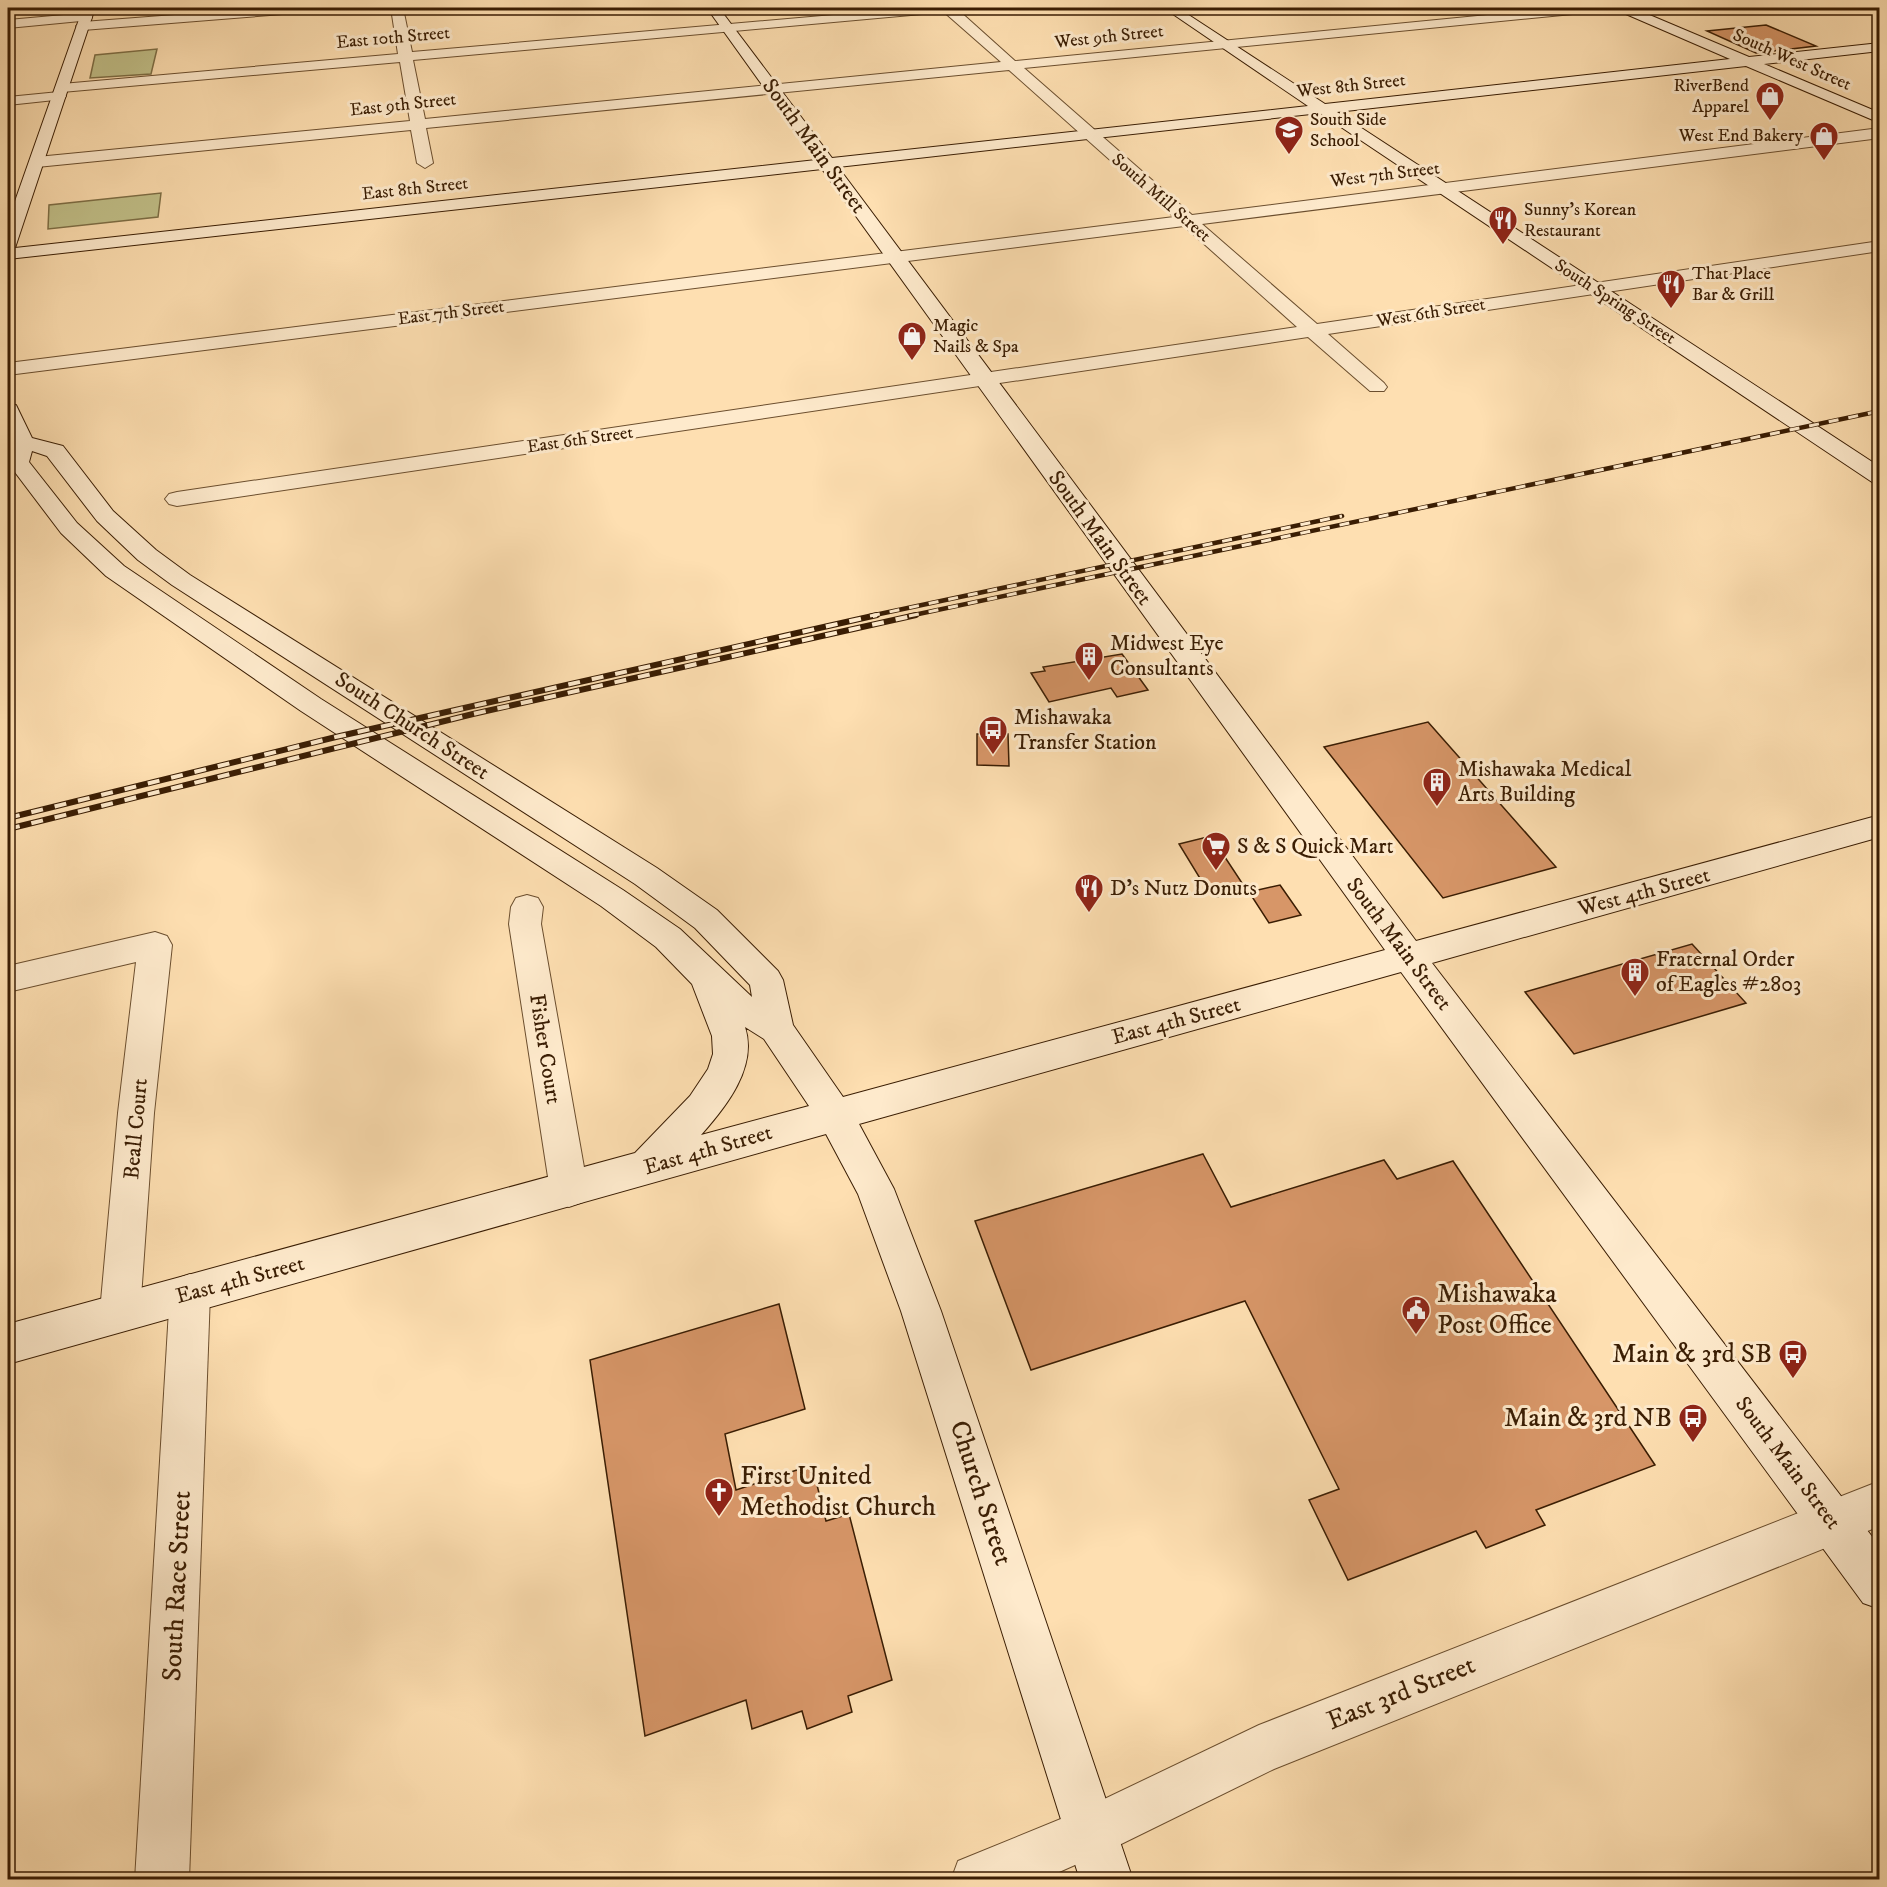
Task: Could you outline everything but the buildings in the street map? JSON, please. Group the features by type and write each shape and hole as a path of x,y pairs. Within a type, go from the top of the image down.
{"street":[{"path":"8,24 86,17 308,8"},
{"path":"397,8 425,163"},
{"name":"South Main Street","path":"713,8 1408,957 1880,1586"},
{"name":"East 10th Street","path":"8,101 61,92 407,56 948,8"},
{"name":"South Mill Street","path":"948,8 1088,135 1377,387"},
{"name":"South Spring Street","path":"1170,8 1880,477"},
{"name":"West 9th Street","path":"773,89 1593,8"},
{"name":"South West Street","path":"1623,8 1880,119"},
{"path":"8,245 86,17"},
{"name":"West 8th Street","path":"826,164 1880,47"},
{"name":"East 9th Street","path":"36,162 773,89"},
{"name":"West 7th Street","path":"895,257 1880,134"},
{"name":"East 8th Street","path":"8,254 826,164"},
{"name":"West 6th Street","path":"983,379 1880,246"},
{"name":"East 7th Street","path":"8,369 895,257"},
{"name":"East 6th Street","path":"177,499 983,379"},
{"name":"South Church Street","path":"8,410 23,442 18,462 69,528 115,571 236,655 612,898 668,939 732,1002 776,1029"},
{"name":"South Church Street","path":"23,442 55,451 105,516 147,555 182,580 646,876 706,919 766,980 776,1029 834,1114"},
{"name":"West 4th Street","path":"1408,957 1877,830"},
{"name":"Fisher Court","path":"527,907 525,924 569,1190"},
{"name":"Beall Court","path":"8,979 155,945 136,1113 120,1312"},
{"name":"East 4th Street","path":"8,1344 1408,957"},
{"path":"645,1168 720,1087 730,1066 730,1037 707,977"},
{"name":"Church Street","path":"834,1114 875,1189 921,1311 1107,1880"},
{"name":"South Race Street","path":"162,1880 190,1293"},
{"name":"East 3rd Street","path":"977,1880 1091,1832 1259,1750 1880,1503"}],"shaded area":[{"path":"157,49 151,74 90,78 95,55"},
{"path":"161,193 158,217 48,229 49,205"}],"railway":[{"path":"909,616 1880,411"},
{"path":"870,616 1342,516"},
{"path":"8,818 340,736 877,615"},
{"path":"8,829 473,714 916,615"}],"place":[{"name":"RiverBend Apparel","path":"1770,122"},
{"name":"South Side School","path":"1289,156"},
{"name":"West End Bakery","path":"1824,162"},
{"name":"Sunny's Korean Restaurant","path":"1503,246"},
{"name":"That Place Bar & Grill","path":"1671,310"},
{"name":"Magic Nails & Spa","path":"912,362"},
{"name":"Midwest Eye Consultants","path":"1089,682"},
{"name":"Mishawaka Transfer Station","path":"993,756"},
{"name":"Mishawaka Medical Arts Building","path":"1437,808"},
{"name":"S & S Quick Mart","path":"1216,872"},
{"name":"D's Nutz Donuts","path":"1089,914"},
{"name":"Fraternal Order of Eagles #2803","path":"1635,998"},
{"name":"Mishawaka Post Office","path":"1416,1336"},
{"name":"Main & 3rd SB","path":"1793,1380"},
{"name":"Main & 3rd NB","path":"1693,1444"},
{"name":"First United Methodist Church","path":"719,1518"}]}
